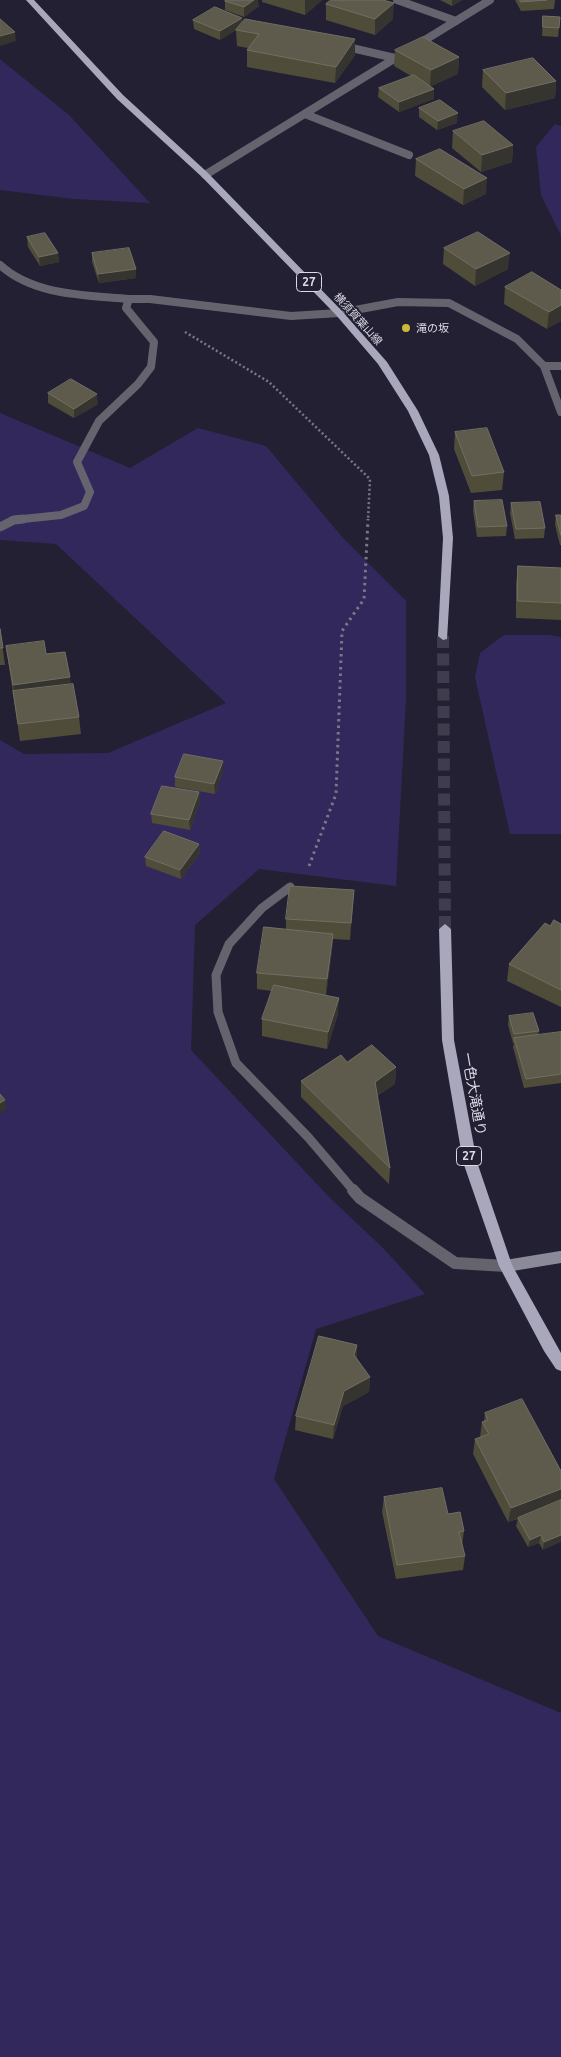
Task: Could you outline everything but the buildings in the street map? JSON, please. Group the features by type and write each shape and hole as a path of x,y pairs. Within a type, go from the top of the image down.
{"main road":[{"name":"横須賀葉山線","path":"30,0 120,96 205,175 339,313 382,362 413,411 434,455 444,496 448,538 443,636"},
{"name":"一色大滝通り","path":"445,929 448,1040 470,1162 506,1266 549,1347 561,1365"}],"street":[{"path":"397,0 456,21"},
{"path":"205,175 490,0"},
{"path":"338,44 396,58"},
{"path":"305,114 409,155"},
{"path":"0,266 5,272 46,290 129,299 150,299 291,316 339,313 398,302 448,303 517,339 544,366 561,412"},
{"path":"0,527 14,520 62,515 84,506 90,492 78,462 99,421 138,384 151,367 154,342 126,308 129,299"},
{"path":"544,366 561,366"},
{"path":"290,887 262,908 229,944 216,975 218,1012 236,1063 308,1137 360,1198 455,1263 506,1266 561,1257"}],"path":[{"path":"178,328 268,382 370,479 364,599 342,631 336,794 312,861 290,887"}],"shaded area":[{"path":"0,59 69,115 150,203 74,199 0,190"},
{"path":"555,124 561,126 561,236 541,195 536,147"},
{"path":"0,413 130,468 198,428 266,446 343,538 406,601 406,699 396,886 259,869 195,925 191,1050 329,1197 384,1249 425,1294 316,1329 274,1479 378,1636 561,1713 561,2057 0,2057 0,740 24,754 108,753 226,703 56,544 0,540"},
{"path":"504,635 549,635 561,637 561,834 510,834 475,677 480,653"}],"tunnel":[{"path":"443,636 445,929"}],"place":[{"name":"滝の坂","path":"406,328"}]}
